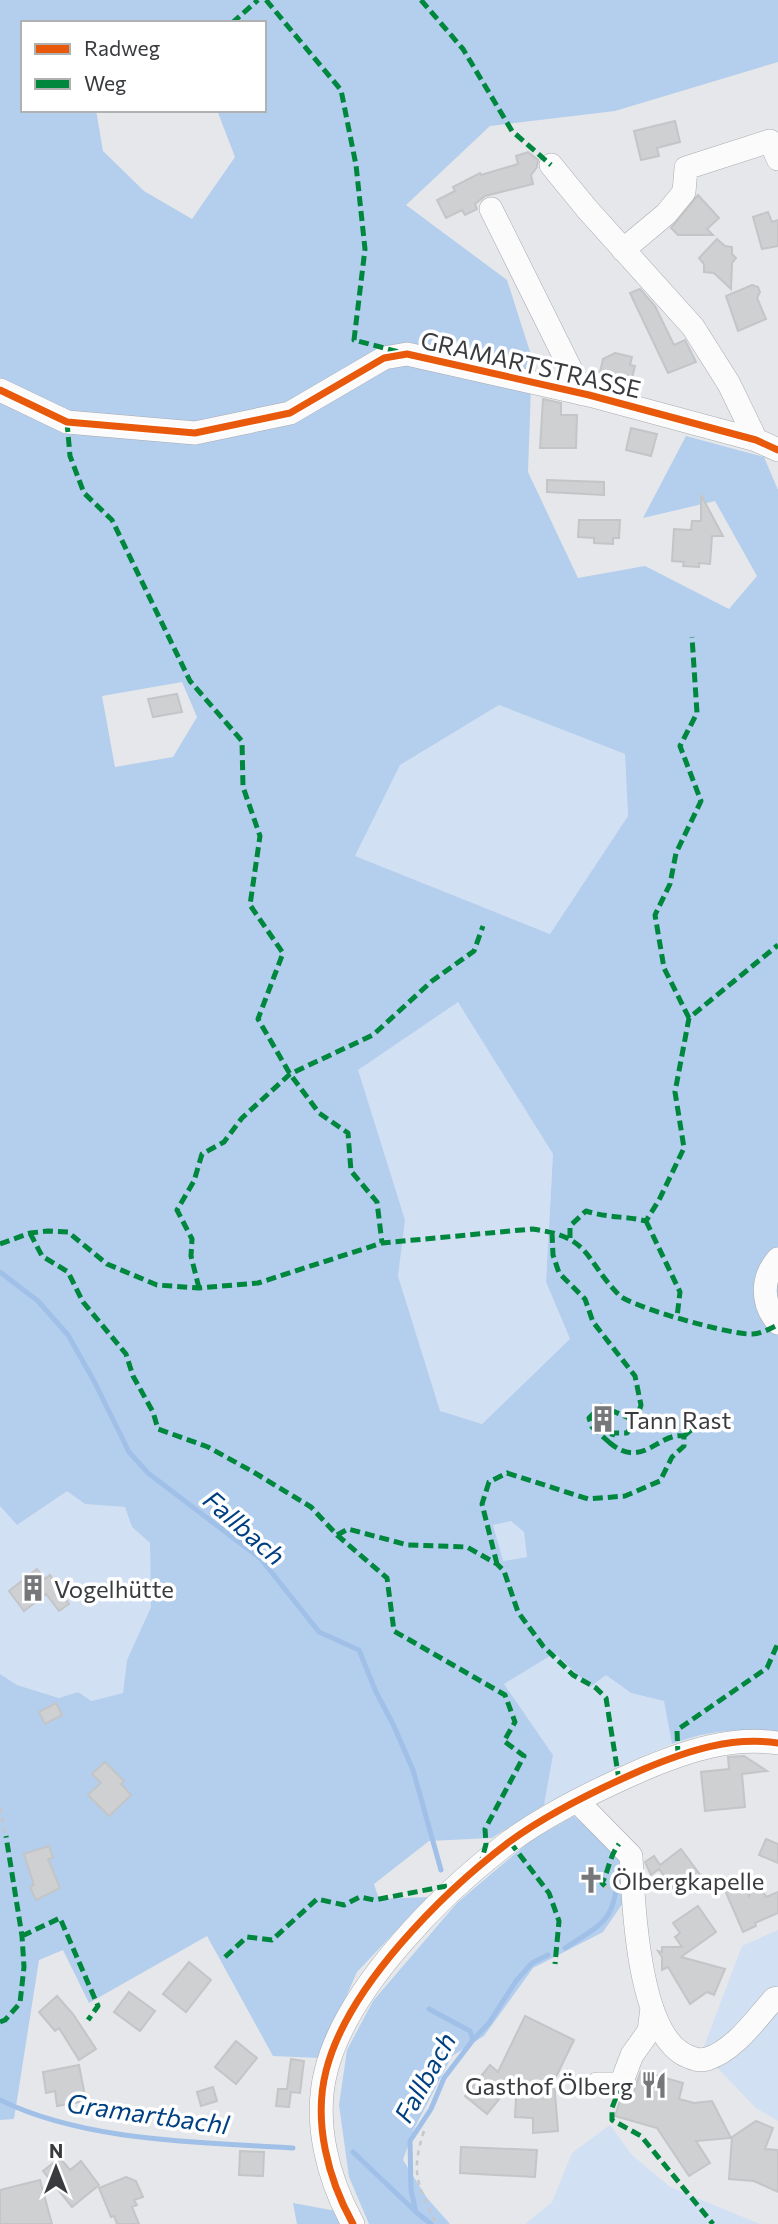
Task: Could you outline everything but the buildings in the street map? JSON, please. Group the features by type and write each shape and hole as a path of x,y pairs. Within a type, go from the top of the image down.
{"street":[{"path":"622,250 666,214 684,192 686,168 770,141 778,159"},
{"path":"551,165 622,250 693,327 729,384 756,440"},
{"path":"491,209 583,394"},
{"name":"GRAMARTSTRASSE","path":"0,390 67,422 195,433 290,413 384,358 407,354 583,394 756,440 778,450"},
{"path":"778,1259 766,1281 765,1298 767,1307 778,1323"},
{"path":"354,2224 334,2181 326,2151 322,2111 327,2068 346,2020 393,1954 461,1883 510,1842 577,1801 648,1768 706,1747 751,1741 778,1743"},
{"path":"577,1801 631,1856 642,1973 652,2008 669,2043 681,2054 696,2060 706,2059 727,2050 774,1999 778,1998"},
{"path":"597,2084 621,2084 632,2054 649,2031 652,2008"}],"path":[{"path":"0,1808 6,1836"},
{"path":"605,1886 614,1894"},
{"path":"424,2130 416,2155 417,2183 436,2224"}],"shaded area":[{"path":"0,0 778,0 778,62 615,111 490,126 406,205 507,280 532,358 528,472 578,578 645,566 729,609 757,576 715,501 643,518 686,436 764,457 778,490 778,1732 724,1731 672,1744 664,1701 631,1693 606,1675 590,1687 555,1653 504,1684 553,1755 544,1805 492,1838 429,1841 374,1884 379,1899 428,1897 357,1972 319,2058 273,2056 207,1936 89,2003 63,1950 39,1960 14,2119 0,2120 0,1674 17,1685 59,1698 78,1692 91,1701 123,1693 127,1660 151,1607 150,1543 132,1527 125,1507 85,1504 67,1491 17,1525 0,1506","holes":["21,21 266,21 266,112 218,112 235,157 192,219 144,191 103,151 96,112 21,112","182,682 197,717 173,757 115,767 102,696","499,705 625,754 628,816 550,934 355,856 400,765","458,1002 553,1154 546,1282 570,1339 482,1424 440,1411 398,1276 405,1220 358,1070","511,1521 524,1532 527,1557 503,1561 493,1525"]},
{"path":"499,705 625,754 628,816 550,934 355,856 400,765"},
{"path":"458,1001 553,1154 546,1282 570,1340 482,1424 440,1412 398,1276 405,1220 357,1069"},
{"path":"68,1490 85,1504 125,1507 132,1527 150,1543 151,1607 127,1660 123,1693 90,1701 78,1692 60,1698 17,1685 0,1674 0,1506 17,1525"},
{"path":"511,1521 524,1532 527,1557 502,1561 493,1524"},
{"path":"555,1653 590,1687 606,1675 631,1693 665,1701 672,1744 629,1762 544,1805 553,1755 504,1684"},
{"path":"574,1816 626,1864 623,1903 603,1932 533,1968 484,2036 452,2056 414,2129 403,2160 427,2198 450,2224 369,2224 349,2177 339,2105 347,2050 373,2001 457,1903 530,1841"},
{"path":"778,1930 778,2121 756,2108 702,2052 742,1946"},
{"path":"610,2125 632,2155 670,2187 760,2224 525,2224 552,2202 572,2153"},
{"path":"293,2203 336,2211 342,2224 297,2224"}],"waterway":[{"name":"Fallbach","path":"0,1272 38,1301 68,1335 129,1452 148,1473 261,1559 319,1632 359,1650 413,1770 441,1870"},
{"path":"565,1948 599,1925 606,1917 614,1899 618,1868"},
{"path":"473,2040 489,2023 516,1981 532,1963 548,1955"},
{"name":"Fallbach","path":"429,2009 470,2031 473,2040 444,2078 431,2109 410,2141 411,2190 416,2212 431,2224"},
{"name":"Gramartbachl","path":"0,2100 33,2114 106,2132 144,2138 293,2148"},
{"name":"Gramartbachl","path":"353,2152 416,2212"}],"marked path":[{"path":"234,21 258,0"},
{"path":"266,0 341,90 356,165 365,249 354,340 399,352"},
{"path":"421,0 463,49 512,131 551,165"},
{"path":"67,422 70,456 84,493 112,520 190,681 242,741 243,787 260,836 250,905 283,953 258,1019 290,1074 319,1113 348,1133 351,1171 377,1202 382,1243"},
{"path":"689,1018 664,968 655,915 670,884 676,853 701,801 680,746 697,713 692,637"},
{"path":"199,1288 191,1256 192,1239 177,1210 194,1181 202,1154 224,1142 242,1118 290,1074 373,1035 432,981 474,951 483,926"},
{"path":"570,1238 570,1226 586,1211 646,1221 684,1148 675,1092 689,1018 778,945"},
{"path":"646,1221 680,1292 677,1317"},
{"path":"0,1244 30,1233 68,1232 107,1264 157,1285 199,1288 258,1283 382,1243 532,1229 566,1237 585,1251 619,1295 642,1306 705,1326 742,1333 759,1333 778,1325"},
{"path":"497,1564 482,1504 489,1482 507,1473 588,1499 625,1496 660,1481 672,1457 684,1446 684,1436 675,1436 641,1452 632,1453 610,1443 613,1433 627,1433 636,1421 641,1405 635,1376 593,1322 585,1299 559,1273 553,1255 552,1232"},
{"path":"30,1233 42,1256 68,1272 83,1302 126,1354 133,1376 153,1412 158,1429 208,1447 255,1473 311,1507 337,1535 348,1529 408,1545 467,1547 497,1564 504,1571 518,1612 543,1646 573,1675 596,1688 606,1698 619,1780"},
{"path":"610,1443 592,1427 589,1418 601,1406 636,1421"},
{"path":"684,1436 691,1430 717,1427"},
{"path":"337,1535 387,1578 394,1631 505,1695 515,1722 504,1741 524,1756 485,1829 486,1844 481,1863"},
{"path":"678,1756 677,1730 767,1668 778,1643"},
{"path":"0,2022 20,2003 24,1967 22,1936 6,1836"},
{"path":"510,1842 549,1893 559,1921 555,1964"},
{"path":"605,1886 602,1883 619,1844"},
{"path":"225,1957 247,1937 272,1940 317,1899 344,1905 360,1897 374,1900 457,1884"},
{"path":"22,1936 60,1918 98,2006 88,2020"},
{"path":"621,2084 612,2108 612,2120 641,2136 713,2224"}],"cycle path":[{"path":"0,390 67,422 195,433 290,413 384,358 407,354 589,395 756,440 778,450"},
{"path":"353,2224 336,2188 325,2150 322,2090 337,2039 354,2007 400,1944 455,1887 483,1863 525,1831 575,1802 644,1769 693,1751 726,1743 778,1743"}],"place":[{"name":"Tann Rast","path":"603,1419"},
{"name":"Vogelhütte","path":"33,1588"},
{"name":"Ölbergkapelle","path":"591,1880"},
{"name":"Gasthof Ölberg","path":"654,2085"}]}
